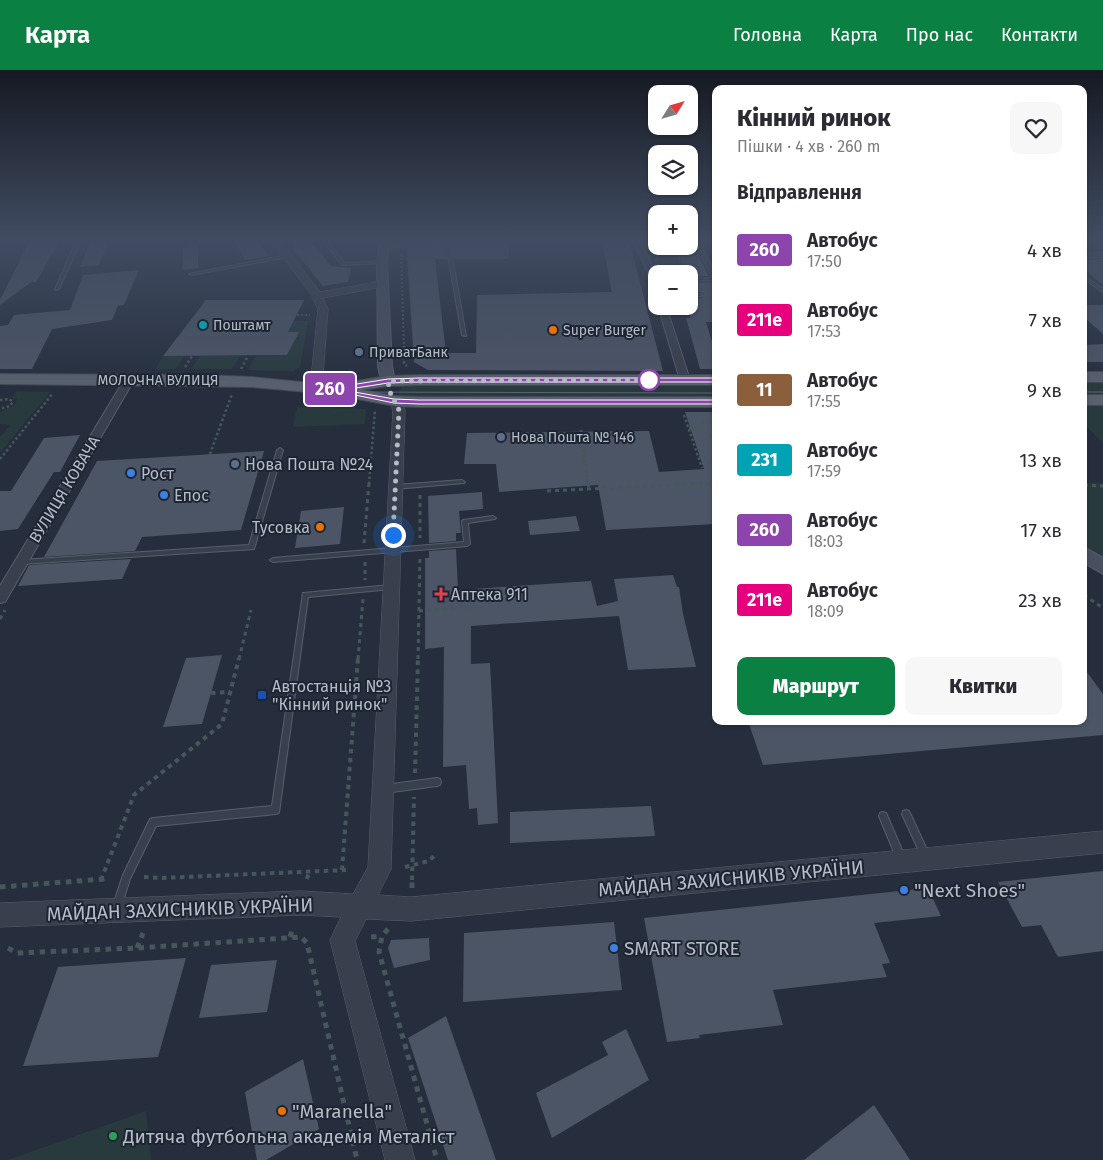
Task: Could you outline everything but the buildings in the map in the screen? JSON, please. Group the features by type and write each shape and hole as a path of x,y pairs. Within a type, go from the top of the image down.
{"main road":[{"path":"382,289 385,366 394,401"},
{"path":"1087,377 1103,378"},
{"name":"МОЛОЧНА ВУЛИЦЯ","path":"0,380 227,381 323,389"},
{"path":"323,389 388,381 712,380"},
{"path":"323,389 394,401 712,402"},
{"path":"1087,400 1103,400"},
{"path":"1087,556 1103,567"}],"street":[{"path":"312,289 323,309 323,389"},
{"path":"317,296 356,289"},
{"path":"665,315 685,380"},
{"name":"ВУЛИЦЯ КОВАЧА","path":"0,598 129,380"},
{"path":"394,401 399,410 379,869 342,940 400,1160"},
{"name":"МАЙДАН ЗАХИСНИКІВ УКРАЇНИ","path":"3,905 116,910 300,903 411,909 1103,842"}],"lane":[{"path":"456,289 464,335"},
{"path":"20,562 252,547 280,450"},
{"path":"395,487 462,482"},
{"path":"273,560 467,544 465,521 493,518"},
{"path":"116,910 126,878 153,822 276,810 305,595 391,587"},
{"path":"383,790 438,782"},
{"path":"906,814 927,859"},
{"path":"883,816 902,862"}],"path":[{"path":"402,289 404,333"},
{"path":"297,315 311,315"},
{"path":"189,360 192,356"},
{"path":"239,372 248,356"},
{"path":"0,459 56,389"},
{"path":"210,454 233,390"},
{"path":"0,400 9,399 13,402 10,406 0,410"},
{"path":"144,877 161,881 344,870 366,563 364,553 374,410"},
{"path":"683,413 702,468"},
{"path":"702,422 712,422"},
{"path":"689,428 697,428"},
{"path":"581,430 589,489"},
{"path":"699,457 707,457"},
{"path":"547,491 712,482"},
{"path":"1087,485 1103,486"},
{"path":"412,892 421,548 420,492"},
{"path":"1087,597 1103,608"},
{"path":"419,611 475,607"},
{"path":"101,880 134,795 222,724 251,610"},
{"path":"211,693 230,692"},
{"path":"405,867 412,867 428,861 437,853"},
{"path":"307,879 309,872"},
{"path":"0,888 101,880 106,878"},
{"path":"3,905 10,887"},
{"path":"290,937 294,927"},
{"path":"396,927 389,928 382,936 379,952 437,1160"},
{"path":"137,948 143,933"},
{"path":"371,937 382,936"},
{"path":"8,948 17,953 137,948 301,937 309,943 357,1160"}],"shaded area":[{"path":"293,321 308,321 300,367 294,371 248,370 256,356 287,355 298,333 288,332"},
{"path":"163,356 184,356 176,369 155,369"},
{"path":"200,356 240,356 232,369 191,369"},
{"path":"1087,381 1103,381 1103,396 1087,396"},
{"path":"712,385 712,398 423,398 399,395 403,386"},
{"path":"17,391 50,392 0,453 0,437 10,425 0,424 0,412 15,405 17,399 12,397"},
{"path":"1087,403 1103,403 1103,443 1087,427"},
{"path":"297,407 366,409 365,424 293,427"},
{"path":"1087,482 1103,483 1103,559 1087,548"},
{"name":"Дитяча футбольна академія Металіст","path":"146,1111 151,1160 8,1160"}],"tram line":[{"path":"0,381 201,381 251,383 344,392 712,393"},
{"path":"1087,392 1103,392"}],"bus line":[{"name":"260","path":"712,380 419,380 388,381 330,389 394,401 419,402 712,402"}],"place":[{"name":"Поштамт","path":"203,325"},
{"name":"Super Burger","path":"553,330"},
{"name":"ПриватБанк","path":"359,352"},
{"name":"Нова Пошта № 146","path":"501,437"},
{"name":"Нова Пошта №24","path":"235,464"},
{"name":"Рост","path":"131,473"},
{"name":"Епос","path":"164,495"},
{"name":"Тусовка","path":"320,527"},
{"name":"Аптека 911","path":"441,594"},
{"name":"Автостанція №3 \"Кінний ринок\"","path":"262,695"},
{"name":"\"Next Shoes\"","path":"904,890"},
{"name":"SMART STORE","path":"614,948"},
{"name":"\"Maranella\"","path":"282,1111"},
{"name":"Дитяча футбольна академія Металіст","path":"113,1136"}],"route":[{"path":"393,535 399,410 390,392 388,381 649,380"}]}
